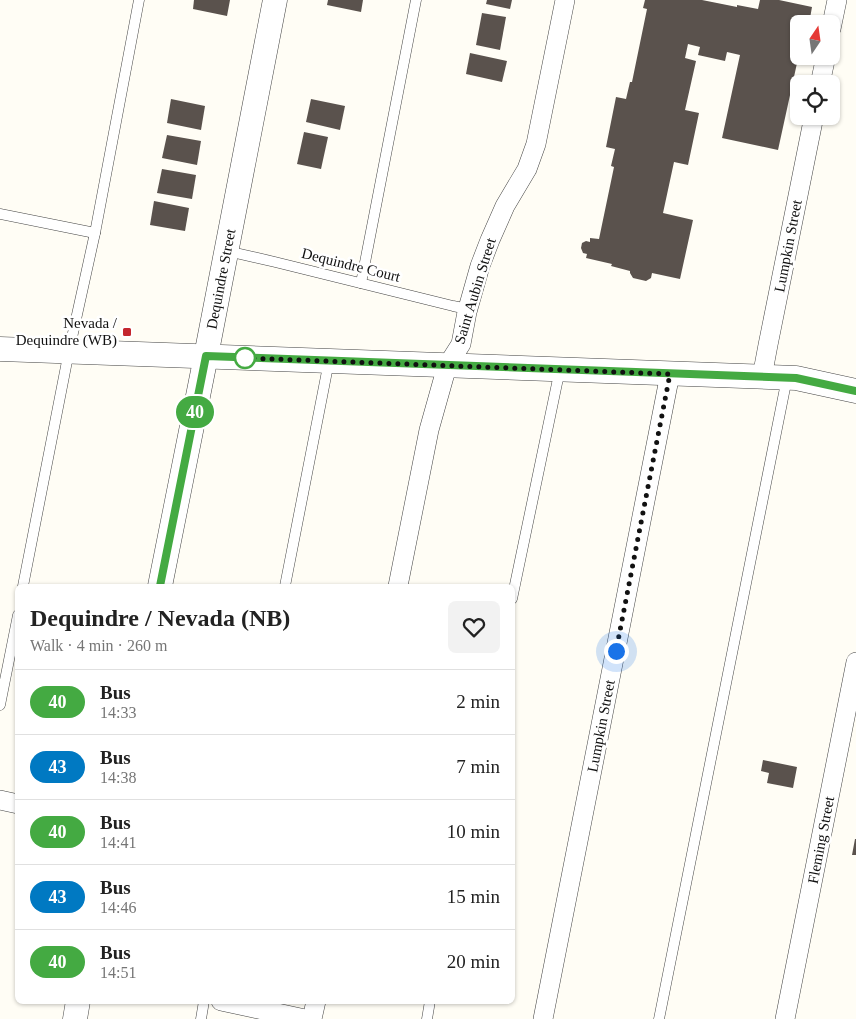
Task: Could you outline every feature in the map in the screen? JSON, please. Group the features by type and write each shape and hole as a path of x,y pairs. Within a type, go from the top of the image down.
{"street":[{"name":"Dequindre Street","path":"160,584 275,0"},
{"name":"Saint Aubin Street","path":"398,584 429,430 446,366 461,344 468,309 480,266 490,240 505,206 527,169 536,144 565,0"},
{"path":"834,15 837,0"},
{"name":"Lumpkin Street","path":"762,376 812,125"},
{"path":"0,349 762,376 796,378 856,391"},
{"name":"Lumpkin Street","path":"543,1019 670,374"},
{"name":"Fleming Street","path":"785,1019 856,662"},
{"path":"0,800 15,803"},
{"path":"75,1019 78,1004"},
{"path":"235,1004 305,1019"},
{"path":"312,1019 315,1004"}],"lane":[{"path":"23,584 69,351 95,233 139,0"},
{"path":"361,283 416,0"},
{"path":"0,214 95,233"},
{"name":"Dequindre Court","path":"227,251 468,309"},
{"path":"285,584 329,361"},
{"path":"515,585 560,370"},
{"path":"658,1019 786,378"},
{"path":"0,705 15,631"},
{"path":"201,1019 204,1004"},
{"path":"426,1019 429,1004"}],"building":[{"path":"194,0 230,0 227,16 193,9"},
{"path":"328,0 363,0 361,12 327,5"},
{"path":"487,0 512,0 510,9 486,4"},
{"path":"645,0 702,0 758,9 760,0 779,0 812,7 811,15 790,15 790,65 797,65 794,75 790,75 790,95 778,150 722,138 740,55 727,52 725,61 698,55 700,47 688,44 685,58 696,61 685,110 699,113 688,165 674,162 663,213 693,220 680,279 652,273 651,278 646,281 633,278 630,271 611,266 612,264 586,258 587,254 583,253 581,248 582,243 590,242 590,238 599,239 614,167 611,166 615,149 606,147 616,97 626,99 630,82 632,82 647,9 643,8"},
{"path":"482,13 506,17 500,50 476,45"},
{"path":"470,53 507,61 502,82 466,74"},
{"path":"171,99 205,106 201,130 167,123"},
{"path":"311,99 345,106 340,130 306,122"},
{"path":"304,132 328,137 321,169 297,164"},
{"path":"167,135 201,141 197,165 162,158"},
{"path":"162,169 196,175 192,199 157,193"},
{"path":"154,201 189,208 185,231 150,225"},
{"path":"763,760 797,767 793,788 767,783 769,773 761,771"},
{"path":"855,839 856,855 852,855"}],"bus line":[{"name":"40","path":"160,584 206,356 796,378 856,391"}],"place":[{"name":"Nevada / Dequindre (WB)","path":"127,332"}],"route":[{"path":"245,358 670,374 616,651"}]}
